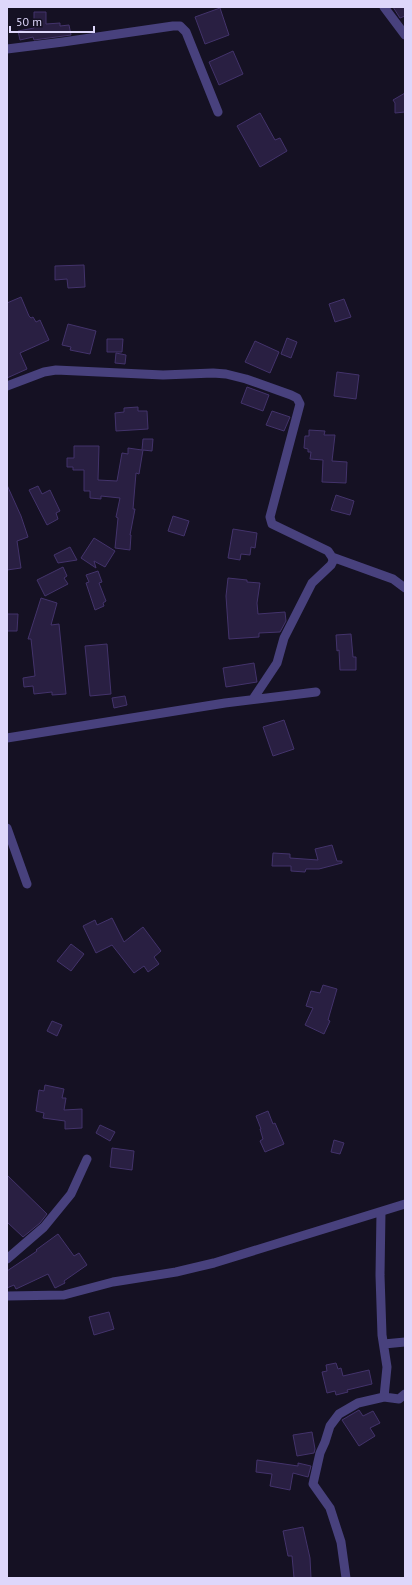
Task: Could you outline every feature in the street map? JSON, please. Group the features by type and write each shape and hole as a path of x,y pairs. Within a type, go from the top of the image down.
{"street":[{"path":"384,7 405,35"},
{"path":"7,49 180,26 186,32 218,112"},
{"path":"7,386 44,372 56,370 163,374 213,373 246,379 297,398 300,404 270,517 272,524 328,551 333,561 331,565 312,583 284,638 277,663 253,699"},
{"path":"332,557 393,578 405,588"},
{"path":"7,738 253,699 316,692"},
{"path":"7,828 27,884"},
{"path":"7,1259 44,1227 72,1194 87,1159"},
{"path":"7,1296 64,1295 113,1282 176,1272 214,1262 405,1204"},
{"path":"381,1212 380,1275 384,1344 387,1367 384,1397"},
{"path":"384,1344 405,1342"},
{"path":"346,1578 341,1542 330,1508 313,1484 316,1466 330,1426 339,1414 358,1403 384,1397 399,1399 405,1394"}],"building":[{"path":"393,7 405,7 405,16 400,18"},
{"path":"220,8 229,35 205,44 195,17"},
{"path":"34,12 46,12 46,24 60,23 60,26 69,25 71,35 34,40 33,37 20,40 18,31 34,28"},
{"path":"233,51 243,74 219,85 209,62"},
{"path":"405,93 405,112 395,113 395,103 393,100"},
{"path":"260,113 275,140 280,138 287,151 260,167 237,126"},
{"path":"84,265 85,287 68,288 67,279 55,280 55,266"},
{"path":"21,297 29,316 31,318 33,317 36,322 40,320 49,340 20,353 27,369 7,378 7,303"},
{"path":"344,299 351,317 335,322 329,304"},
{"path":"68,324 96,331 90,354 70,350 71,347 62,345"},
{"path":"287,338 297,342 291,358 281,354"},
{"path":"107,339 123,339 122,352 107,352"},
{"path":"255,341 279,352 270,373 245,362"},
{"path":"116,353 126,355 125,364 115,363"},
{"path":"337,372 359,375 356,399 334,396"},
{"path":"247,387 269,395 263,411 241,403"},
{"path":"138,407 138,411 147,411 148,429 116,431 115,413 124,412 124,408"},
{"path":"272,411 290,417 284,431 266,425"},
{"path":"309,430 325,431 324,435 335,435 332,461 347,462 346,483 322,482 323,460 310,459 311,452 308,452 308,449 304,448 305,436 309,436"},
{"path":"143,439 153,439 152,451 143,450 139,474 136,473 133,509 135,509 130,535 130,550 115,548 118,518 116,517 120,498 101,496 101,499 90,498 90,491 84,491 84,470 73,470 73,467 67,467 67,458 74,458 74,446 99,446 98,480 117,481 122,453 128,454 128,448 142,450"},
{"path":"7,485 21,516 28,537 17,541 21,568 7,570"},
{"path":"38,486 42,494 50,490 60,511 56,513 58,519 47,525 29,490"},
{"path":"336,495 354,501 350,515 331,510"},
{"path":"173,516 189,521 184,536 168,531"},
{"path":"233,529 257,533 255,548 251,547 250,555 241,554 240,560 228,558"},
{"path":"94,538 115,551 105,567 94,561 96,568 81,558"},
{"path":"70,547 77,560 58,563 54,555"},
{"path":"63,567 67,576 64,578 68,584 45,596 37,580"},
{"path":"98,571 102,582 99,583 106,601 103,603 104,606 95,610 86,583 89,582 86,575"},
{"path":"228,578 260,583 257,603 258,614 285,612 286,621 280,632 259,633 259,637 229,639 226,596"},
{"path":"41,598 57,603 51,625 59,624 66,694 52,695 52,692 34,694 33,686 24,687 23,678 35,676 31,639 28,639"},
{"path":"7,614 18,614 17,631 7,631"},
{"path":"351,634 353,657 356,657 356,670 340,670 339,650 337,651 336,635"},
{"path":"107,644 111,694 90,696 85,646"},
{"path":"254,663 257,682 226,687 223,668"},
{"path":"125,696 127,705 114,708 112,698"},
{"path":"284,720 294,749 273,756 263,727"},
{"path":"332,845 337,861 342,861 342,863 319,869 306,869 305,872 291,871 291,866 272,866 273,853 290,854 290,858 318,860 315,849"},
{"path":"112,918 124,942 143,927 161,951 154,957 159,964 148,972 144,966 134,973 112,945 96,953 83,926 95,920 97,925"},
{"path":"71,944 84,954 71,971 57,961"},
{"path":"323,985 337,989 328,1020 330,1021 324,1034 305,1025 313,1008 306,1006 311,991 320,993"},
{"path":"52,1021 62,1025 57,1036 47,1031"},
{"path":"45,1085 64,1089 62,1098 66,1098 64,1110 82,1109 82,1128 65,1129 65,1121 43,1118 44,1113 36,1111 39,1090 44,1091"},
{"path":"268,1111 284,1144 265,1152 260,1141 263,1139 256,1116"},
{"path":"100,1125 115,1132 110,1141 96,1133"},
{"path":"334,1140 344,1143 340,1154 331,1152"},
{"path":"112,1148 134,1151 132,1170 110,1167"},
{"path":"7,1175 47,1214 40,1223 23,1237 7,1222"},
{"path":"58,1234 74,1256 79,1253 87,1265 64,1281 65,1283 55,1288 48,1274 16,1289 14,1285 7,1288 7,1271 37,1251 36,1250"},
{"path":"109,1312 114,1329 94,1335 89,1317"},
{"path":"336,1363 338,1369 341,1368 343,1376 369,1370 372,1384 347,1390 348,1392 336,1395 335,1391 327,1393 322,1372 327,1371 326,1365"},
{"path":"359,1410 363,1416 373,1411 380,1423 370,1428 375,1436 359,1446 342,1420"},
{"path":"312,1432 315,1449 314,1453 297,1456 293,1435"},
{"path":"257,1460 298,1466 298,1463 311,1466 308,1477 293,1473 290,1490 270,1486 272,1474 256,1472"},
{"path":"303,1527 310,1558 311,1578 294,1578 292,1556 288,1556 283,1531"}]}
